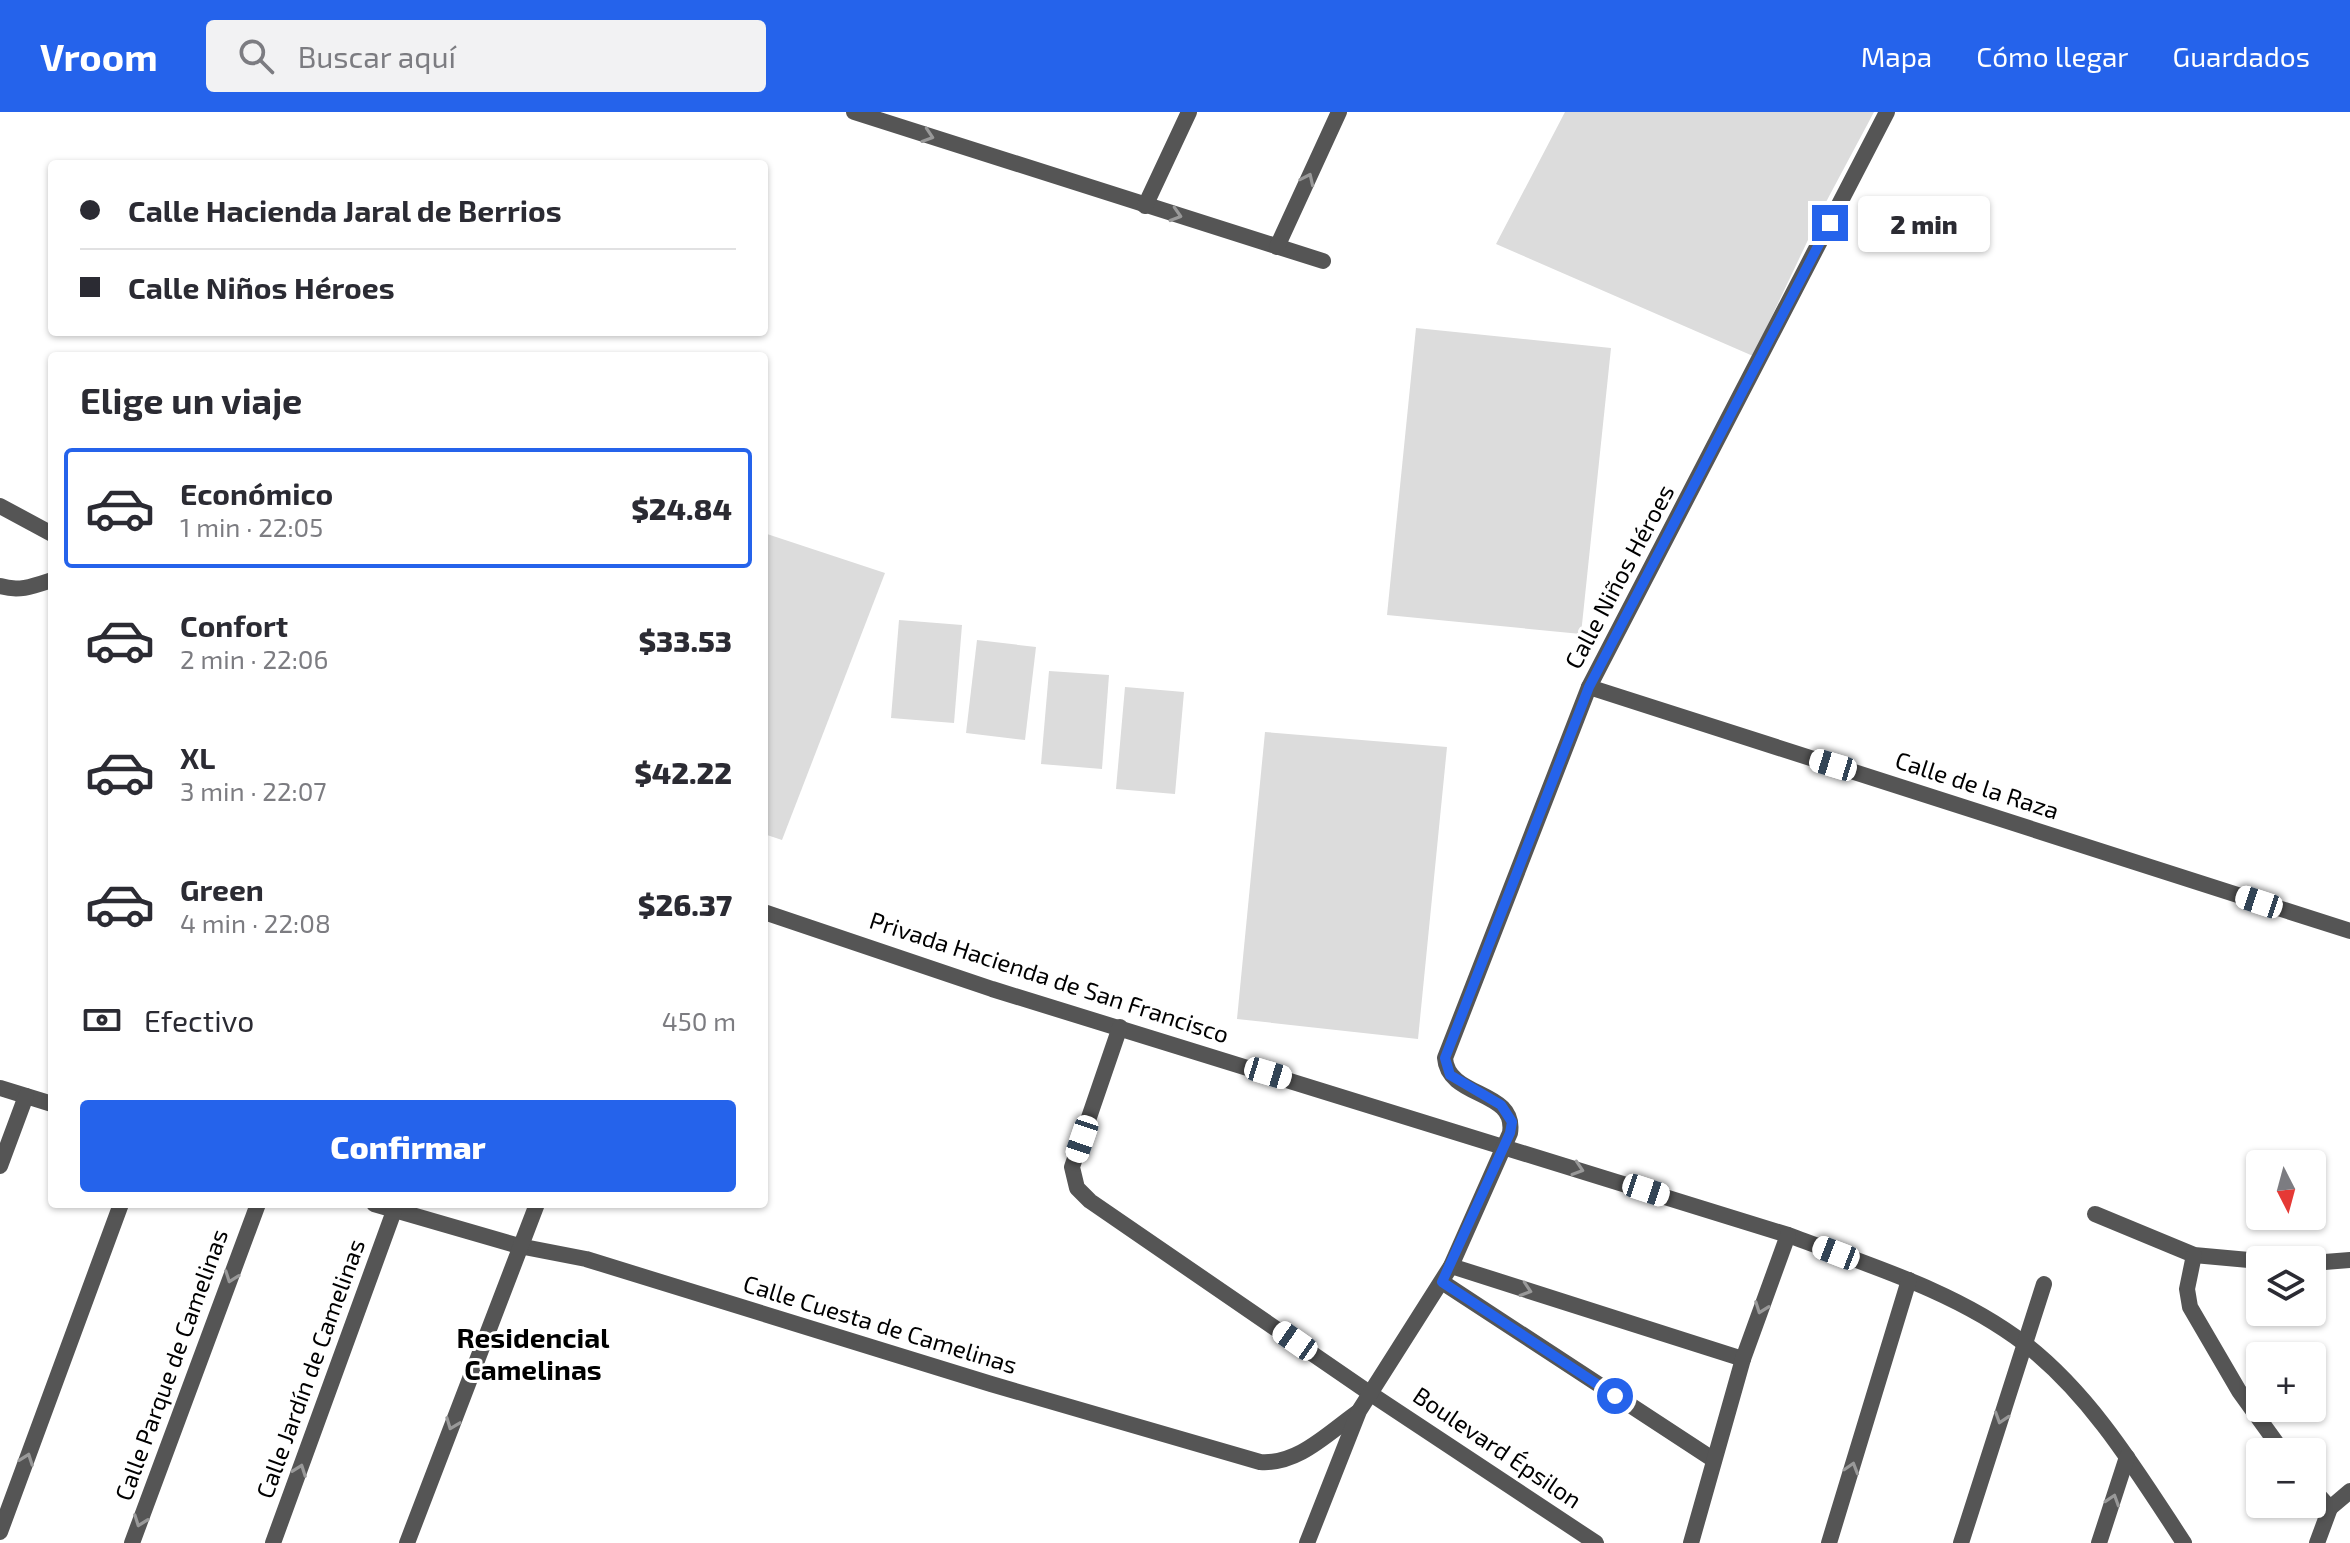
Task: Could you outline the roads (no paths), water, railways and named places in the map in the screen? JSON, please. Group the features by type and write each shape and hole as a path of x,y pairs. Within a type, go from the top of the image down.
{"street":[{"path":"854,112 1323,261"},
{"path":"1145,206 1189,112"},
{"path":"1277,247 1339,112"},
{"name":"Calle Niños Héroes","path":"1504,1145 1512,1122 1507,1113 1501,1105 1457,1081 1446,1067 1445,1058 1589,687 1887,112"},
{"path":"0,506 48,532"},
{"path":"0,586 12,590 48,581"},
{"name":"Calle de la Raza","path":"1589,687 2350,931"},
{"name":"Privada Hacienda de San Francisco","path":"768,913 992,989 1788,1235 1909,1280 1968,1308 2024,1344 2061,1377 2127,1457 2184,1543"},
{"name":"Boulevard Épsilon","path":"1120,1027 1072,1167 1077,1188 1090,1201 1371,1394 1596,1543"},
{"path":"0,1088 48,1103"},
{"path":"0,1166 26,1096"},
{"path":"1307,1543 1359,1411 1451,1266 1504,1145"},
{"path":"0,1532 120,1208"},
{"name":"Calle Parque de Camelinas","path":"132,1543 257,1208"},
{"name":"Calle Cuesta de Camelinas","path":"385,1208 519,1246 586,1259 991,1384 1260,1462 1290,1460 1359,1411"},
{"path":"407,1543 535,1208"},
{"name":"Calle Jardín de Camelinas","path":"273,1543 394,1211"},
{"path":"2095,1214 2194,1255 2246,1260"},
{"path":"1691,1543 1743,1359 1788,1235"},
{"path":"2194,1255 2187,1289 2190,1307 2239,1391 2273,1438"},
{"path":"2326,1262 2350,1260"},
{"path":"1451,1266 1743,1359"},
{"path":"1829,1543 1909,1280"},
{"path":"1442,1282 1714,1460"},
{"path":"1961,1543 2044,1284"},
{"path":"2099,1543 2127,1457"},
{"path":"2317,1543 2330,1508 2350,1491"},
{"path":"2326,1504 2330,1508"}],"district":[{"name":"Residencial Camelinas","path":"533,1354"}]}
